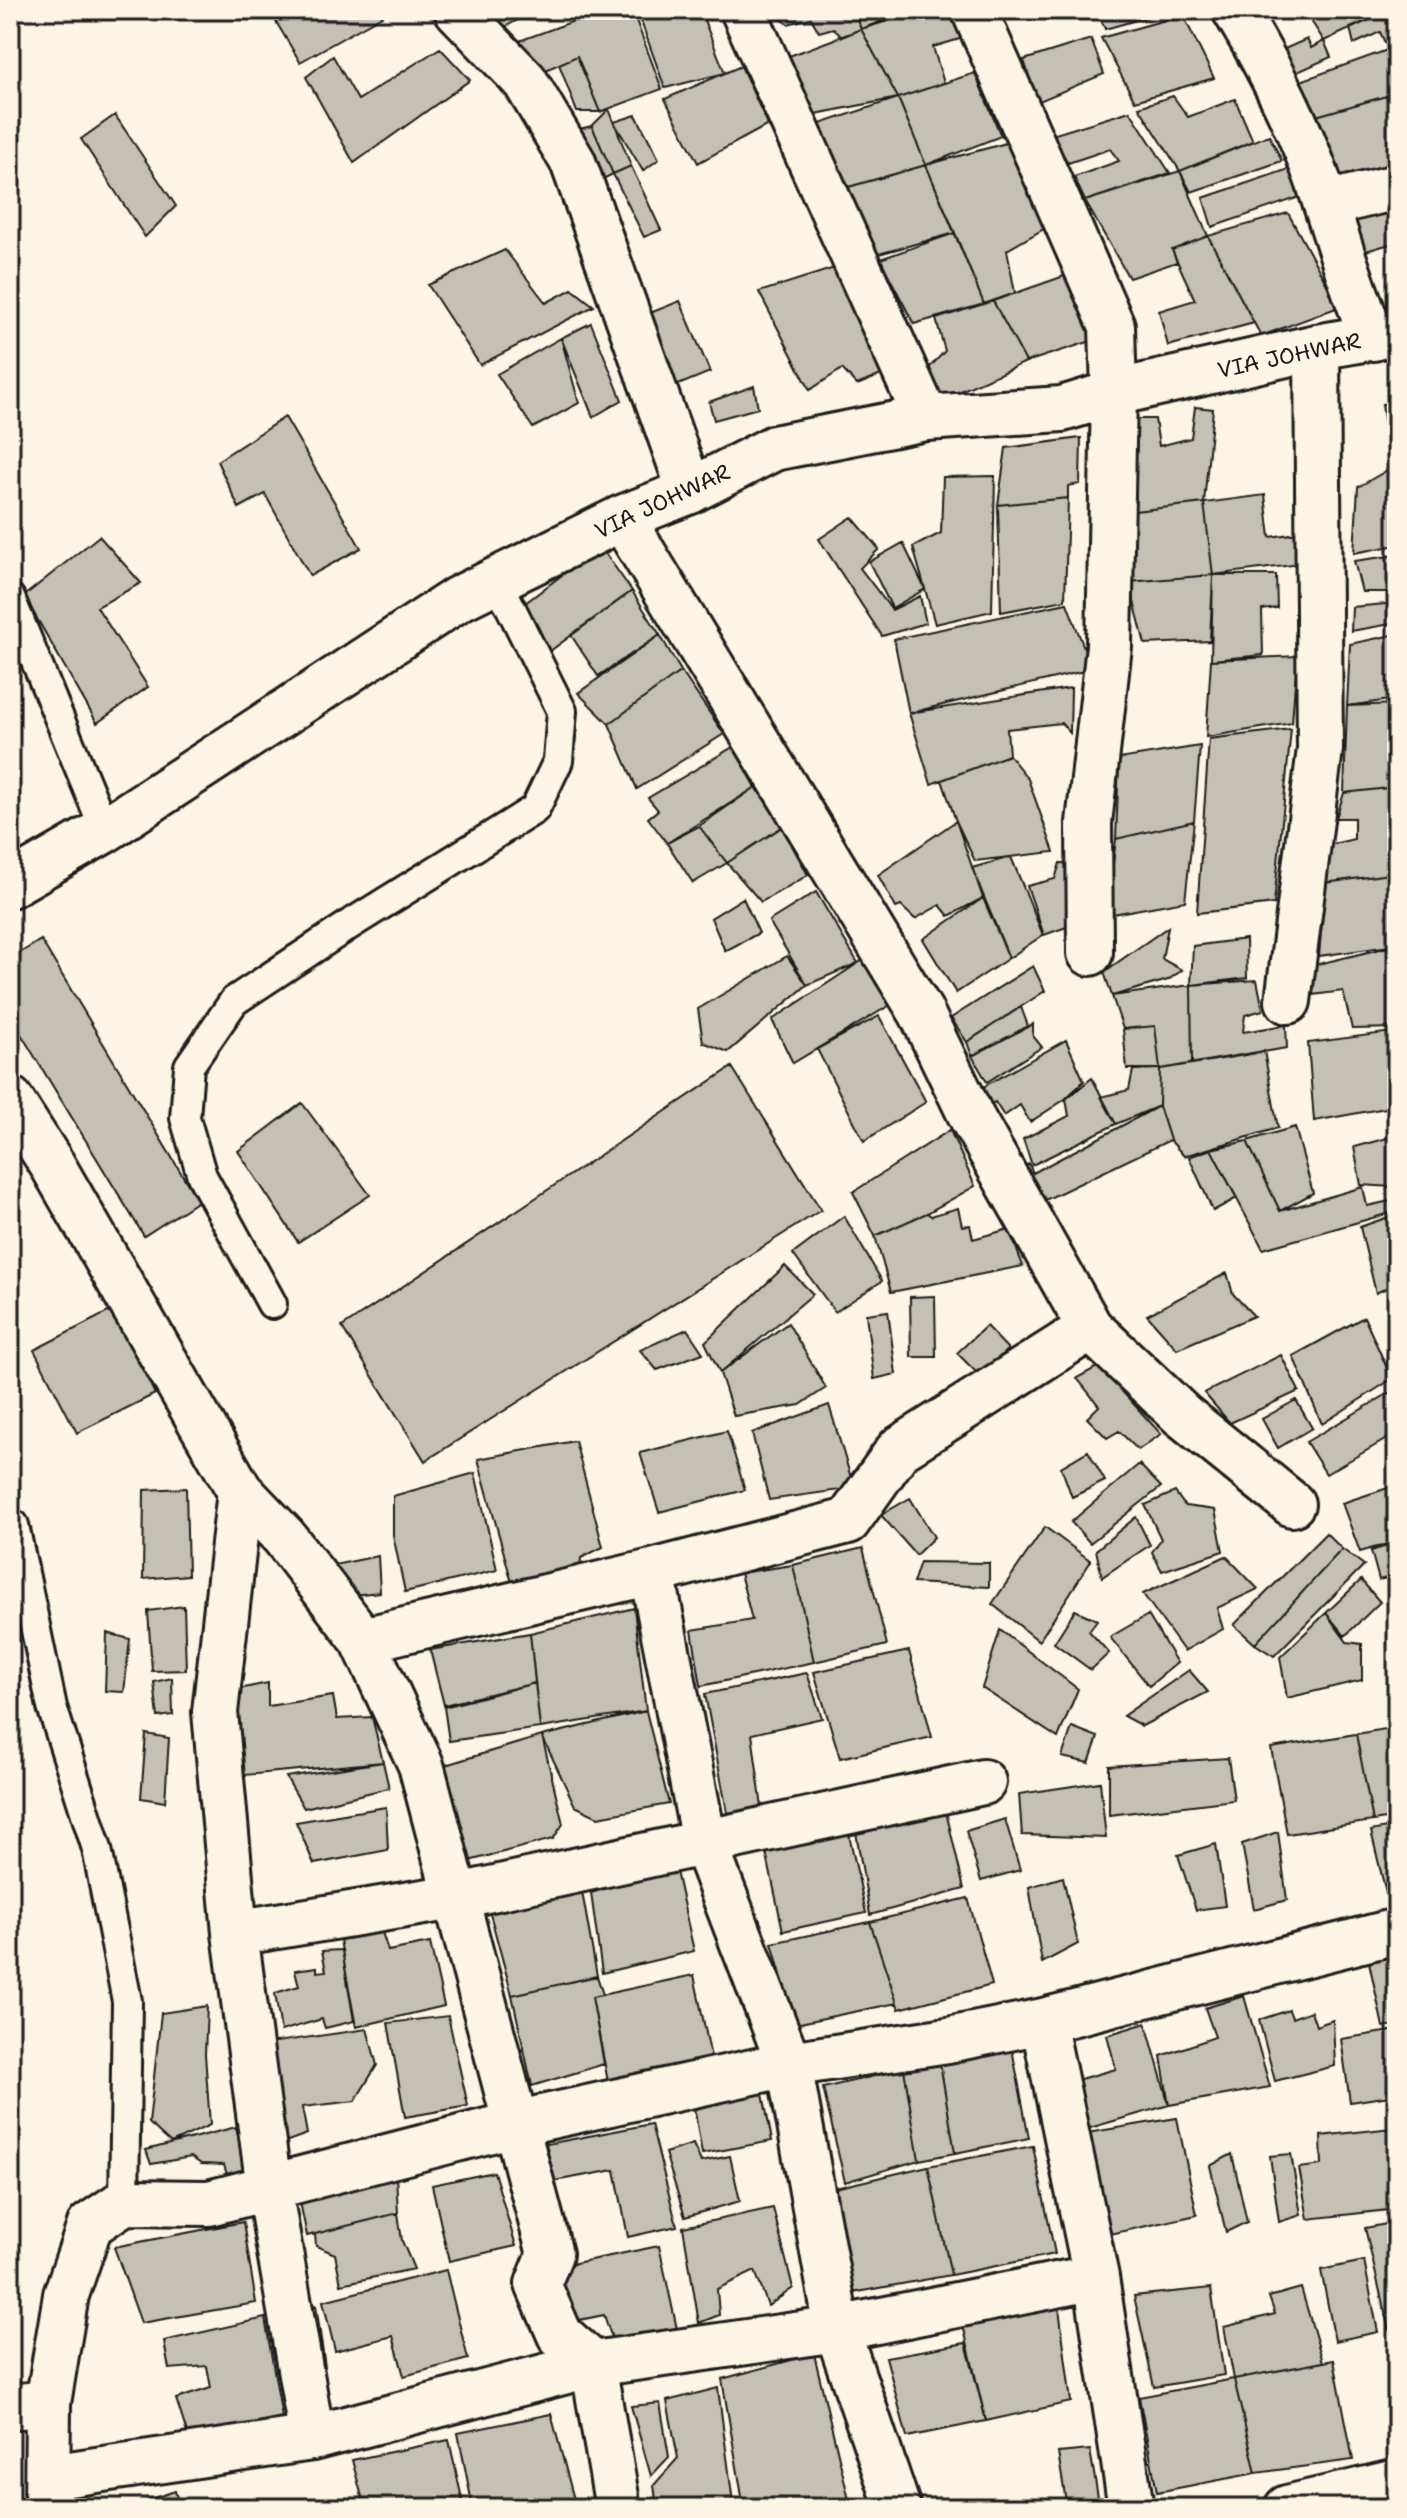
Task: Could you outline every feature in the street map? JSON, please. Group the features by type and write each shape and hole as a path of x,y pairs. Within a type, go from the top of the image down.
{"street":[{"path":"457,10 525,81 573,162 690,491"},
{"path":"743,10 926,418"},
{"path":"974,10 1112,326 1114,393 1109,646 1089,823 1090,953"},
{"path":"1235,10 1267,62 1289,110 1326,204 1360,308 1385,335"},
{"path":"1326,204 1397,187"},
{"name":"VIA JOHWAR","path":"10,885 105,830 458,599 622,518 690,491 774,448 926,418 1062,409 1114,393 1317,347 1385,335"},
{"path":"1288,1001 1320,749 1317,347"},
{"path":"622,518 921,1012 972,1118 1090,1328 1182,1415 1292,1504"},
{"path":"10,1099 53,1166 240,1491 284,1537 363,1640 421,1765 550,2254 538,2284 560,2335 593,2364 618,2508"},
{"path":"363,1640 652,1572 848,1521 899,1449 1090,1328"},
{"path":"240,1491 215,1712 235,1933 269,2188 312,2438"},
{"path":"652,1572 704,1842 789,2064 837,2329 898,2508"},
{"path":"235,1933 454,1897 983,1782"},
{"path":"1096,2277 837,2329 593,2364 312,2438 48,2492 29,2405 90,2225 124,2202 209,2203 514,2124 789,2064 948,2040 1043,2021 1397,1931"},
{"path":"1043,2021 1096,2277 1131,2508"},
{"path":"1287,2508 1397,2482"}],"lane":[{"path":"272,1304 202,1176 185,1118 189,1066 234,1001 535,809 558,761 562,711 497,580"},
{"path":"10,598 105,830"},
{"path":"14,1525 52,1707 97,1849 127,2001 124,2202"}],"building":[{"path":"269,10 378,10 382,16 300,62"},
{"path":"488,10 535,10 500,30"},
{"path":"604,10 632,10 662,89 600,112 577,56 539,73 519,41"},
{"path":"700,10 725,73 665,88 638,13"},
{"path":"769,10 854,10 861,29 842,37 833,28 819,32 811,18 788,24"},
{"path":"854,10 905,10 906,12 861,29"},
{"path":"925,10 951,10 963,38 933,47 944,83 898,98 861,29"},
{"path":"1097,10 1172,10 1105,29"},
{"path":"1304,10 1391,10 1324,41"},
{"path":"1397,10 1397,68 1380,32 1354,44 1350,28"},
{"path":"1183,15 1214,78 1135,101 1101,38"},
{"path":"861,29 898,98 815,114 789,56"},
{"path":"1091,39 1104,74 1037,102 1024,60"},
{"path":"1307,39 1311,48 1324,41 1331,57 1291,75 1280,51"},
{"path":"440,48 470,80 354,163 306,77 333,56 358,100"},
{"path":"1390,49 1397,68 1397,93 1309,118 1295,83"},
{"path":"577,56 600,112 577,112 559,64"},
{"path":"741,66 768,125 698,163 665,99"},
{"path":"975,73 1001,136 926,165 898,98"},
{"path":"1397,93 1397,175 1337,189 1309,118"},
{"path":"1173,96 1188,117 1235,99 1253,141 1180,171 1139,107"},
{"path":"898,98 926,165 845,188 817,125"},
{"path":"609,109 631,166 613,174 592,126"},
{"path":"1130,111 1170,173 1085,201 1074,177 1119,161 1110,149 1068,163 1052,135"},
{"path":"115,115 176,206 145,237 81,139"},
{"path":"636,115 659,159 643,171 614,122"},
{"path":"592,126 613,174 597,182 575,130"},
{"path":"1269,135 1282,161 1191,192 1180,171"},
{"path":"1010,142 1047,227 1007,250 1015,293 984,304 926,165"},
{"path":"926,165 955,233 875,255 845,188"},
{"path":"631,166 661,230 644,237 613,174"},
{"path":"1289,169 1300,197 1212,227 1203,198"},
{"path":"1180,171 1208,236 1172,250 1177,262 1129,278 1085,201"},
{"path":"1397,197 1397,242 1359,253 1346,210"},
{"path":"1288,213 1339,307 1261,336 1208,236"},
{"path":"955,233 984,304 914,324 880,259"},
{"path":"1208,236 1254,323 1168,346 1159,311 1195,300 1172,250"},
{"path":"505,250 546,303 572,289 594,306 480,365 428,285"},
{"path":"844,265 891,371 857,385 842,369 810,390 759,292"},
{"path":"1070,274 1101,338 1026,362 993,301"},
{"path":"680,301 710,372 676,386 645,315"},
{"path":"993,301 1026,362 940,400 929,368 945,351 936,319"},
{"path":"591,323 622,400 593,417 561,338"},
{"path":"561,338 579,403 533,428 497,374"},
{"path":"754,386 758,408 714,420 709,402"},
{"path":"1397,403 1397,545 1354,553 1358,487 1391,468 1382,404"},
{"path":"1195,407 1213,409 1204,503 1126,512 1122,419 1155,419 1159,446 1191,438"},
{"path":"285,417 361,548 310,576 265,494 239,508 217,461"},
{"path":"1081,438 1080,484 1068,486 1068,498 998,505 1006,448"},
{"path":"995,476 992,611 935,624 913,547 941,533 943,477"},
{"path":"1265,495 1270,537 1305,532 1309,563 1213,575 1204,503"},
{"path":"1068,498 1065,600 1001,612 998,505"},
{"path":"1204,503 1213,575 1129,582 1126,512"},
{"path":"852,517 879,549 860,568 892,610 920,596 926,623 882,636 819,539"},
{"path":"99,536 141,583 97,607 148,687 97,723 24,596"},
{"path":"903,543 925,589 892,608 869,562"},
{"path":"600,546 632,591 550,651 524,604"},
{"path":"1397,555 1397,592 1362,592 1354,561"},
{"path":"1213,575 1276,575 1277,608 1262,610 1263,655 1211,660"},
{"path":"1213,575 1210,641 1145,644 1129,582"},
{"path":"632,591 660,635 598,676 571,635"},
{"path":"1067,603 1092,669 909,713 894,639"},
{"path":"1397,603 1397,623 1351,631 1352,607"},
{"path":"1397,634 1397,699 1347,706 1350,644"},
{"path":"660,635 681,671 609,724 578,693"},
{"path":"1297,656 1292,723 1206,737 1211,660"},
{"path":"681,671 724,734 637,789 609,724"},
{"path":"1071,688 1070,733 1061,723 1007,729 1009,755 931,784 909,713"},
{"path":"1397,704 1397,787 1344,793 1347,706"},
{"path":"1291,729 1274,904 1197,913 1209,739"},
{"path":"1200,746 1194,821 1116,839 1119,759"},
{"path":"733,747 756,787 667,843 648,818 658,810 648,798"},
{"path":"1009,755 1028,779 1054,852 975,861 956,821 942,780"},
{"path":"756,787 782,827 727,863 699,826"},
{"path":"1397,787 1397,873 1325,883 1324,846 1354,839 1354,818 1336,818 1344,793"},
{"path":"956,821 983,898 949,916 940,905 915,919 901,906 896,908 878,875"},
{"path":"1194,821 1185,901 1107,915 1116,839"},
{"path":"699,826 727,863 693,883 667,843"},
{"path":"782,827 808,875 761,902 727,863"},
{"path":"1011,857 1043,935 1009,958 972,868"},
{"path":"1060,863 1075,864 1078,923 1044,935 1027,886 1055,879"},
{"path":"1397,873 1397,945 1319,956 1325,883"},
{"path":"816,892 858,963 807,985 769,921"},
{"path":"743,898 759,933 725,951 711,918"},
{"path":"983,898 1009,958 956,993 923,939"},
{"path":"1168,927 1162,959 1182,970 1168,980 1112,996 1104,972"},
{"path":"1246,939 1247,978 1191,985 1193,946"},
{"path":"41,940 198,1201 144,1236 10,1016 10,959"},
{"path":"1397,945 1397,1028 1352,1029 1343,991 1312,995 1310,966"},
{"path":"787,956 807,985 728,1052 703,1042 698,1009"},
{"path":"866,958 892,1004 793,1063 772,1020"},
{"path":"1033,966 1045,991 967,1042 951,1018"},
{"path":"1257,980 1263,1010 1245,1015 1243,1032 1286,1025 1287,1048 1192,1064 1191,985"},
{"path":"1191,985 1192,1064 1160,1069 1155,1026 1123,1029 1112,996"},
{"path":"1021,1007 1028,1026 972,1056 967,1042"},
{"path":"879,1016 926,1102 864,1141 817,1049"},
{"path":"1033,1024 1033,1036 1042,1047 987,1082 972,1056"},
{"path":"1155,1026 1160,1069 1127,1069 1123,1029"},
{"path":"1392,1032 1397,1106 1314,1121 1308,1043"},
{"path":"1066,1040 1084,1081 1064,1100 1030,1122 1020,1105 1004,1116 995,1102 981,1108 976,1091"},
{"path":"1264,1051 1278,1128 1184,1156 1170,1140 1159,1106 1160,1069"},
{"path":"732,1067 821,1210 425,1461 342,1327"},
{"path":"1160,1069 1159,1106 1116,1124 1101,1097 1129,1090 1133,1070"},
{"path":"1092,1078 1116,1124 1032,1165 1023,1139 1069,1116 1066,1099"},
{"path":"302,1103 370,1195 298,1242 238,1151"},
{"path":"1159,1106 1170,1140 1037,1204 1014,1170 1029,1164 1033,1173"},
{"path":"1295,1127 1313,1193 1280,1211 1247,1141"},
{"path":"950,1130 975,1186 927,1213 875,1236 853,1192"},
{"path":"1391,1137 1393,1187 1361,1185 1354,1147"},
{"path":"1247,1141 1280,1211 1363,1187 1367,1206 1395,1200 1397,1211 1263,1249 1211,1149"},
{"path":"1211,1149 1237,1198 1213,1211 1189,1157"},
{"path":"958,1208 962,1226 970,1225 973,1239 1009,1229 1023,1266 891,1292 875,1236 927,1213 931,1216"},
{"path":"1397,1214 1397,1283 1376,1293 1360,1227"},
{"path":"844,1216 882,1281 835,1312 793,1254"},
{"path":"785,1266 813,1294 720,1373 705,1342"},
{"path":"10,1273 17,1273 10,1339"},
{"path":"1227,1273 1233,1294 1254,1316 1177,1349 1147,1315"},
{"path":"935,1296 936,1357 911,1357 910,1297"},
{"path":"112,1310 155,1394 77,1433 34,1350"},
{"path":"888,1311 896,1374 874,1379 866,1314"},
{"path":"1364,1317 1392,1379 1322,1424 1293,1356"},
{"path":"788,1323 826,1388 800,1405 734,1416 720,1373"},
{"path":"986,1326 1008,1349 980,1376 957,1353"},
{"path":"687,1329 703,1353 657,1370 640,1350"},
{"path":"1281,1355 1299,1391 1230,1423 1204,1393"},
{"path":"1099,1366 1161,1434 1138,1450 1119,1431 1107,1438 1087,1418 1099,1406 1077,1378"},
{"path":"1391,1392 1397,1411 1397,1433 1326,1474 1306,1442"},
{"path":"1296,1400 1312,1428 1278,1448 1262,1419"},
{"path":"829,1405 854,1488 769,1500 752,1433"},
{"path":"727,1431 745,1490 659,1512 640,1453"},
{"path":"575,1441 603,1547 581,1558 579,1580 514,1590 478,1459"},
{"path":"1088,1451 1105,1481 1072,1497 1061,1467"},
{"path":"1139,1464 1161,1487 1090,1543 1071,1522"},
{"path":"475,1473 497,1570 405,1592 393,1535 393,1496"},
{"path":"1391,1487 1397,1505 1397,1541 1360,1552 1342,1503"},
{"path":"186,1488 188,1575 143,1579 144,1490"},
{"path":"1175,1492 1185,1506 1215,1510 1223,1551 1162,1571 1152,1552 1161,1539 1145,1505"},
{"path":"910,1498 934,1537 916,1555 881,1515"},
{"path":"1136,1517 1150,1545 1102,1577 1096,1550"},
{"path":"1045,1527 1091,1561 1039,1641 992,1604"},
{"path":"1326,1533 1342,1549 1255,1644 1234,1625"},
{"path":"1397,1543 1397,1575 1379,1580 1371,1551"},
{"path":"863,1548 887,1645 814,1662 793,1565"},
{"path":"1342,1549 1364,1565 1274,1656 1255,1644"},
{"path":"378,1556 380,1592 341,1596 334,1565"},
{"path":"1226,1556 1258,1589 1217,1608 1223,1629 1184,1651 1143,1594"},
{"path":"920,1562 989,1563 989,1587 913,1583"},
{"path":"793,1565 814,1662 701,1686 692,1630 752,1620 740,1573"},
{"path":"1361,1580 1380,1602 1345,1636 1326,1613"},
{"path":"184,1606 186,1670 152,1671 148,1611"},
{"path":"634,1608 646,1711 540,1728 530,1633"},
{"path":"1075,1610 1097,1620 1089,1631 1109,1653 1091,1670 1054,1643"},
{"path":"1326,1613 1347,1642 1362,1644 1362,1680 1287,1698 1280,1657"},
{"path":"1148,1615 1177,1663 1149,1686 1110,1637"},
{"path":"1000,1630 1078,1689 1058,1738 982,1688"},
{"path":"107,1633 130,1639 124,1692 105,1691"},
{"path":"530,1633 535,1683 444,1705 430,1650"},
{"path":"909,1651 932,1737 840,1758 814,1672"},
{"path":"1189,1670 1208,1692 1142,1726 1123,1716"},
{"path":"807,1673 822,1718 752,1734 763,1815 728,1817 705,1694"},
{"path":"172,1678 173,1715 158,1717 154,1682"},
{"path":"268,1683 268,1706 333,1696 337,1719 372,1717 383,1762 245,1775 229,1691"},
{"path":"535,1683 540,1728 449,1741 444,1707"},
{"path":"646,1711 669,1804 598,1817 575,1806 542,1736"},
{"path":"1072,1727 1098,1737 1089,1763 1062,1757"},
{"path":"1397,1727 1397,1817 1373,1821 1356,1734"},
{"path":"146,1734 169,1738 165,1802 141,1798"},
{"path":"1356,1734 1373,1821 1287,1834 1271,1748"},
{"path":"542,1736 563,1824 553,1839 461,1863 432,1769"},
{"path":"1228,1758 1234,1800 1109,1815 1109,1766"},
{"path":"383,1762 389,1788 304,1808 286,1777"},
{"path":"1100,1782 1106,1838 1022,1835 1019,1794"},
{"path":"944,1803 964,1889 870,1915 854,1820"},
{"path":"386,1807 388,1850 314,1864 296,1822"},
{"path":"1005,1819 1020,1870 981,1881 966,1831"},
{"path":"847,1825 866,1913 783,1931 765,1847"},
{"path":"1397,1826 1397,1917 1392,1918 1371,1831"},
{"path":"1278,1832 1287,1900 1254,1909 1242,1844"},
{"path":"1216,1844 1225,1906 1196,1910 1178,1855"},
{"path":"675,1867 694,1951 602,1973 591,1893"},
{"path":"1063,1877 1078,1944 1042,1963 1029,1887"},
{"path":"581,1886 597,1976 512,1995 489,1910"},
{"path":"968,1898 992,1985 899,2009 870,1922"},
{"path":"870,1922 897,2003 795,2024 772,1943"},
{"path":"382,1932 388,1951 430,1943 444,2006 356,2027 340,1940"},
{"path":"1397,1941 1397,2025 1383,2027 1366,1948"},
{"path":"342,1950 354,2021 325,2028 322,2019 281,2031 275,1993 299,1986 295,1970 317,1967 317,1972 326,1971 322,1951"},
{"path":"694,1975 714,2072 608,2082 592,1997"},
{"path":"597,1976 603,1995 592,1997 604,2064 532,2086 512,1995"},
{"path":"1244,1996 1270,2087 1169,2105 1161,2056 1215,2037 1205,2008"},
{"path":"207,2006 205,2054 210,2125 171,2143 149,2123 161,2013"},
{"path":"1289,2010 1292,2018 1311,2011 1316,2026 1333,2020 1335,2066 1275,2081 1259,2020"},
{"path":"448,2016 468,2106 405,2117 388,2023"},
{"path":"1146,2023 1169,2105 1076,2132 1062,2084 1116,2069 1107,2035"},
{"path":"367,2029 377,2065 355,2101 302,2107 307,2134 277,2145 262,2044"},
{"path":"1397,2030 1397,2095 1350,2102 1341,2039"},
{"path":"1012,2049 1029,2138 955,2153 940,2063"},
{"path":"940,2063 955,2153 919,2160 904,2069"},
{"path":"904,2069 919,2160 845,2182 823,2088"},
{"path":"763,2094 772,2141 702,2154 694,2107"},
{"path":"1177,2118 1197,2215 1101,2236 1081,2134"},
{"path":"651,2124 677,2226 628,2237 615,2170 554,2181 542,2145"},
{"path":"236,2127 246,2173 229,2181 224,2165 201,2164 191,2157 151,2164 146,2150"},
{"path":"1392,2128 1397,2151 1397,2209 1308,2219 1299,2168 1322,2165 1321,2136"},
{"path":"693,2144 701,2162 730,2156 740,2201 685,2217 665,2153"},
{"path":"1033,2146 1055,2254 951,2275 928,2166"},
{"path":"1232,2154 1247,2222 1226,2232 1210,2166"},
{"path":"1291,2154 1301,2215 1279,2222 1270,2156"},
{"path":"928,2166 951,2275 852,2293 831,2189"},
{"path":"494,2172 516,2246 449,2261 432,2185"},
{"path":"396,2175 398,2213 307,2236 299,2197"},
{"path":"773,2208 793,2288 768,2306 755,2271 717,2289 719,2315 699,2323 683,2227"},
{"path":"398,2213 402,2241 414,2269 341,2284 335,2254 316,2246 315,2234"},
{"path":"243,2222 256,2303 141,2323 114,2247"},
{"path":"1397,2222 1397,2329 1389,2330 1365,2228"},
{"path":"659,2246 680,2343 617,2353 604,2315 565,2323 551,2268"},
{"path":"1364,2261 1378,2332 1335,2341 1321,2270"},
{"path":"446,2270 468,2359 404,2376 393,2336 335,2351 323,2301"},
{"path":"1211,2288 1224,2375 1154,2387 1134,2296"},
{"path":"1301,2288 1323,2362 1234,2379 1224,2327 1275,2314 1269,2297"},
{"path":"316,2305 325,2367 307,2376 293,2313"},
{"path":"1059,2308 1071,2402 986,2421 963,2325"},
{"path":"265,2318 282,2417 188,2436 176,2399 211,2388 207,2366 169,2369 164,2341"},
{"path":"966,2343 986,2421 907,2437 886,2357"},
{"path":"814,2354 851,2508 784,2508 783,2505 744,2508 722,2379"},
{"path":"1334,2360 1353,2460 1256,2473 1234,2379"},
{"path":"1234,2379 1256,2473 1157,2492 1139,2397"},
{"path":"718,2388 733,2503 680,2503 680,2508 657,2508 654,2485 678,2458 667,2401"},
{"path":"660,2403 669,2457 651,2476 631,2406"},
{"path":"551,2414 576,2507 473,2508 458,2433"},
{"path":"449,2440 464,2508 365,2508 352,2460"},
{"path":"1090,2450 1099,2503 1087,2508 1067,2508 1058,2453"},
{"path":"175,2491 180,2508 130,2506"}]}
